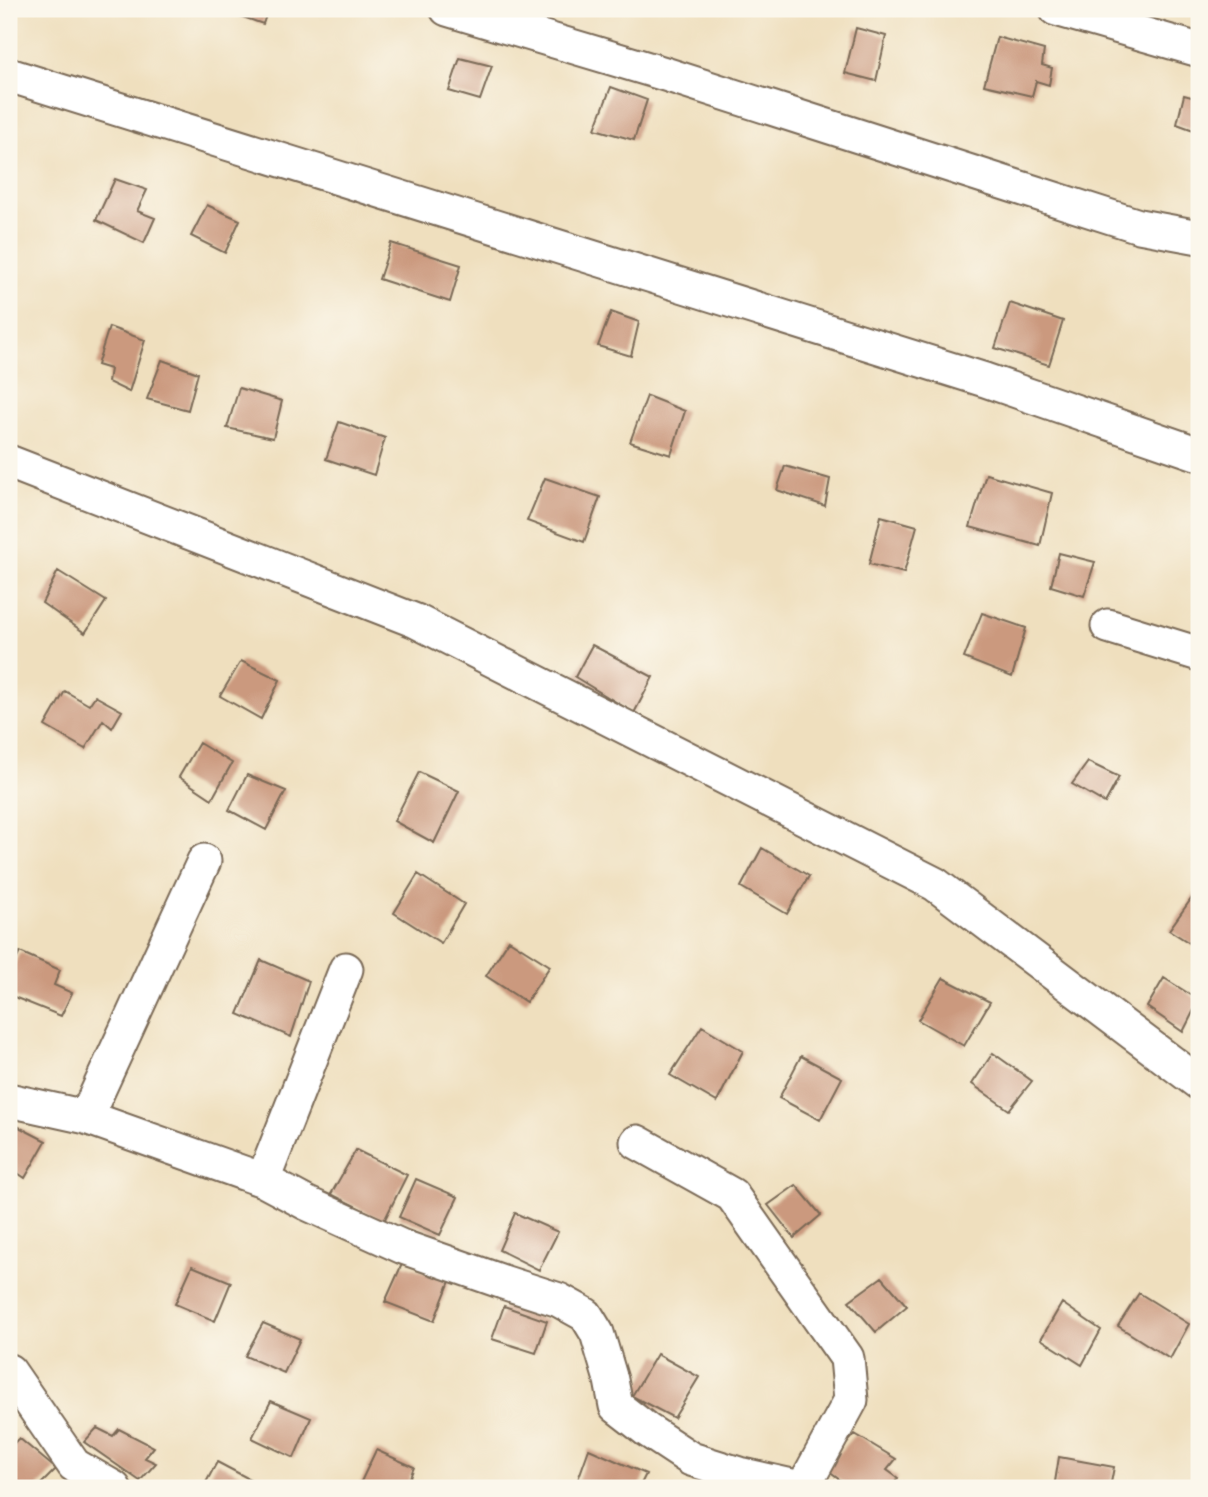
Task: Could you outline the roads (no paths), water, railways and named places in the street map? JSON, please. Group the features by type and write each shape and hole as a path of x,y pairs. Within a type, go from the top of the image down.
{"street":[{"path":"447,9 665,74 1139,226 1199,237"},
{"path":"1056,9 1199,50"},
{"path":"9,75 972,376 1199,454"},
{"path":"9,462 416,621 935,884 1199,1083"},
{"path":"1108,626 1199,654"},
{"path":"86,1117 204,861"},
{"path":"263,1180 345,969"},
{"path":"9,1100 86,1117 263,1180 306,1203 403,1247 559,1300 586,1315 597,1333 616,1406 647,1430 691,1458 739,1474 802,1488 851,1400 847,1358 732,1195 637,1142"},
{"path":"9,1371 74,1465 114,1488"}]}
